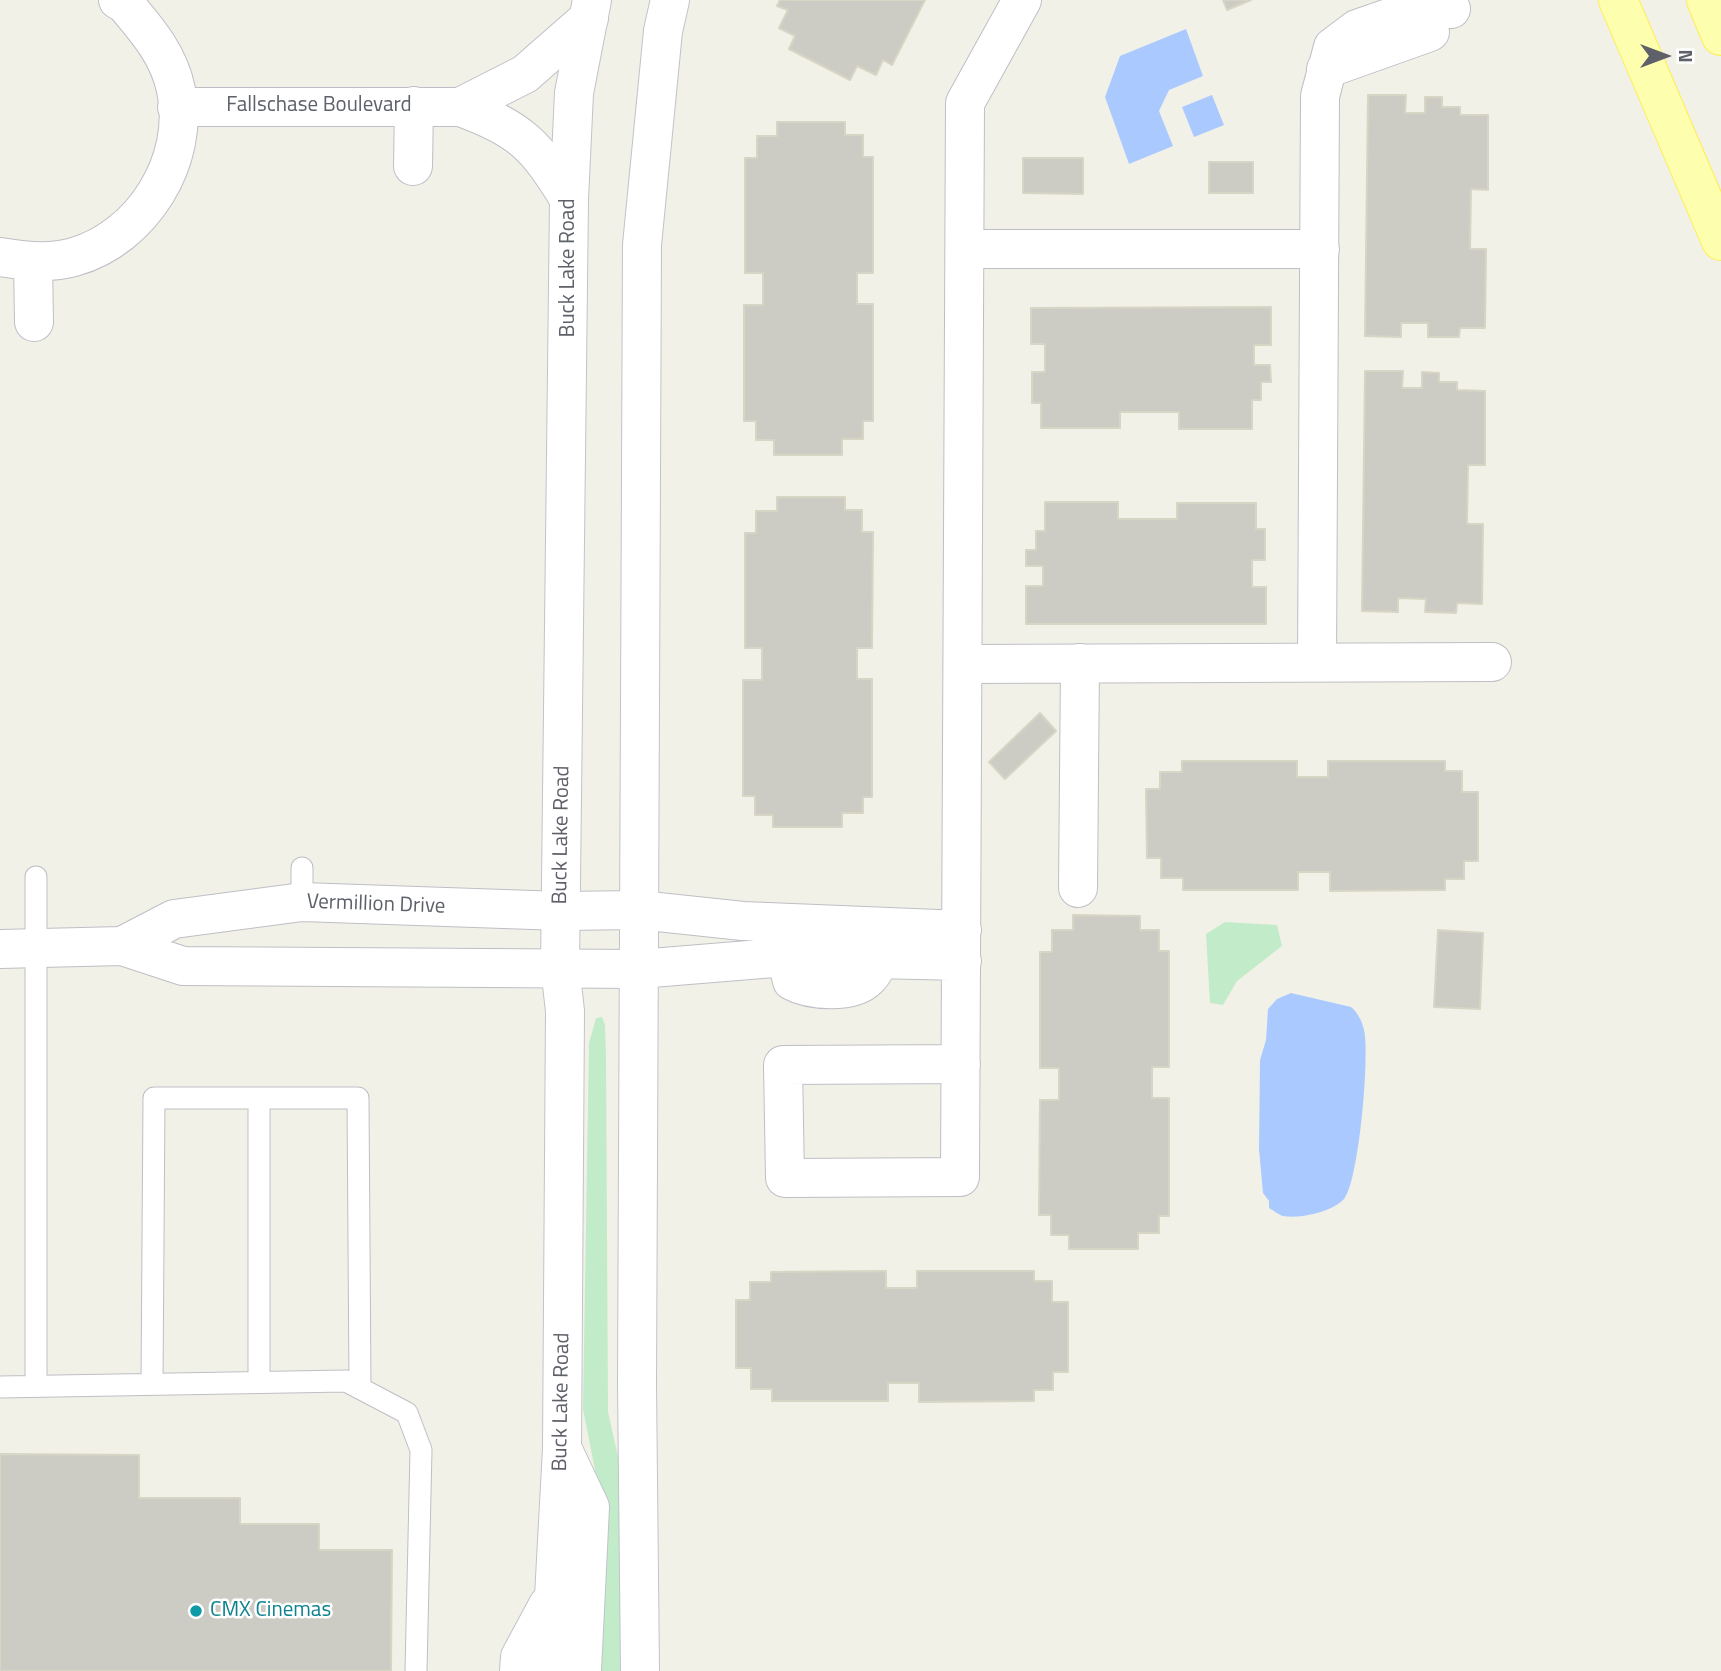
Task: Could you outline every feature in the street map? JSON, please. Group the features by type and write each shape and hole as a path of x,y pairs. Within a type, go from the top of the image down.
{"main road":[{"path":"1706,0 1721,36"},
{"path":"1613,5 1721,241"}],"street":[{"path":"34,322 17,260 75,257 120,234 155,197 174,150 176,90 158,42 125,4 118,0"},
{"path":"640,1671 637,1384 642,245 663,31 670,0"},
{"path":"961,1063 783,1065 785,1178 960,1177 961,1063 962,945 965,103 1022,0"},
{"path":"1317,662 1320,96 1333,47 1357,29 1426,5 1456,3"},
{"name":"Fallschase Boulevard","path":"460,107 525,74 591,9"},
{"name":"Buck Lake Road","path":"550,1671 562,1448 565,1011 560,967 569,199 574,93 591,9"},
{"path":"413,166 414,106"},
{"name":"Fallschase Boulevard","path":"177,107 460,107 499,121 523,136 546,162 569,199"},
{"path":"965,249 1320,249"},
{"path":"963,664 1492,662"},
{"path":"1078,888 1080,663"},
{"name":"Vermillion Drive","path":"122,946 174,919 302,885 561,911 639,910 786,940"},
{"path":"786,940 962,945"},
{"path":"786,940 880,959 962,945"},
{"name":"Vermillion Drive","path":"18,949 122,946 183,966 639,969 786,940"},
{"path":"562,1448 590,1507 582,1671"},
{"path":"519,1671 520,1657 554,1594"}],"lane":[{"path":"36,877 18,949 36,1386"},
{"path":"152,1384 154,1098 358,1098 360,1388"},
{"path":"259,1098 259,1382"},
{"path":"0,1387 346,1381 407,1413 421,1450 416,1671"}],"green space":[{"path":"1225,922 1277,925 1282,946 1237,981 1223,1005 1210,1003 1206,934"},
{"path":"602,1017 605,1025 606,1057 608,1412 625,1488 621,1671 593,1671 600,1496 583,1409 589,1043 596,1018"}],"water":[{"path":"1186,29 1203,76 1169,90 1159,111 1173,146 1129,164 1105,97 1120,56"},
{"path":"1212,95 1224,125 1194,137 1182,107"},
{"path":"1291,993 1351,1007 1364,1030 1366,1064 1359,1144 1344,1199 1324,1211 1290,1217 1269,1208 1269,1201 1263,1193 1259,1149 1260,1060 1266,1040 1268,1009 1277,999"}],"building":[{"path":"780,0 925,0 892,65 883,60 876,75 857,66 850,80 789,49 795,36 779,28 788,10 777,6"},
{"path":"1223,0 1251,0 1227,10"},
{"path":"1368,95 1406,95 1405,113 1425,113 1425,97 1442,97 1442,107 1460,107 1460,115 1488,115 1488,190 1471,189 1470,249 1486,249 1485,328 1460,328 1459,337 1428,337 1428,323 1401,323 1401,337 1365,336"},
{"path":"777,122 845,122 845,135 863,135 863,157 873,157 873,273 857,273 857,304 873,304 873,421 863,421 863,439 842,439 842,455 774,455 774,440 756,440 756,421 744,421 744,305 763,305 763,273 745,273 745,158 757,158 757,136 777,136"},
{"path":"1023,158 1083,158 1083,194 1023,193"},
{"path":"1209,162 1253,162 1253,193 1209,193"},
{"path":"1271,307 1271,345 1254,345 1254,365 1270,365 1271,382 1261,382 1261,400 1252,400 1252,429 1179,429 1179,412 1120,412 1120,428 1041,428 1041,403 1032,403 1032,372 1045,372 1045,344 1031,344 1031,308"},
{"path":"1365,371 1403,371 1402,388 1422,388 1422,372 1439,373 1439,382 1457,382 1457,390 1485,391 1485,465 1468,465 1467,524 1483,524 1482,604 1457,603 1456,613 1425,612 1426,599 1398,598 1398,612 1362,611"},
{"path":"777,497 845,497 845,510 862,510 862,532 873,532 872,648 857,648 857,679 872,679 872,797 863,797 863,813 842,813 842,827 773,827 773,815 755,815 755,796 743,796 743,680 762,680 762,648 745,648 745,533 756,533 756,511 777,511"},
{"path":"1045,502 1118,502 1118,519 1177,519 1177,503 1256,503 1256,529 1265,529 1265,560 1252,560 1252,587 1266,587 1266,624 1026,624 1026,586 1043,586 1043,566 1026,566 1026,550 1036,550 1036,531 1045,531"},
{"path":"1040,713 1056,731 1005,779 989,762"},
{"path":"1182,761 1297,761 1297,777 1328,777 1328,761 1445,761 1445,771 1462,771 1462,792 1478,792 1478,861 1464,861 1464,879 1445,879 1445,890 1330,891 1330,872 1298,872 1298,890 1183,890 1183,878 1161,878 1161,858 1147,858 1146,789 1160,789 1160,772 1182,772"},
{"path":"1073,915 1140,916 1140,930 1159,930 1159,951 1169,951 1169,1067 1152,1067 1152,1098 1169,1098 1169,1216 1159,1216 1159,1233 1138,1233 1138,1249 1069,1249 1069,1235 1051,1235 1051,1215 1039,1215 1040,1100 1059,1100 1059,1068 1040,1068 1040,952 1052,952 1052,930 1073,930"},
{"path":"1438,930 1483,933 1480,1009 1434,1007"},
{"path":"886,1271 886,1288 917,1288 917,1271 1034,1271 1034,1281 1052,1281 1052,1302 1068,1302 1068,1372 1053,1372 1053,1390 1034,1390 1034,1401 919,1402 919,1383 888,1383 888,1401 772,1401 772,1389 751,1389 751,1368 736,1368 736,1300 750,1300 750,1282 771,1282 771,1272"},
{"name":"CMX Cinemas","path":"0,1454 139,1455 139,1498 240,1498 240,1524 319,1524 319,1550 392,1550 391,1671 0,1671"}],"place":[{"name":"CMX Cinemas","path":"196,1611"}]}
